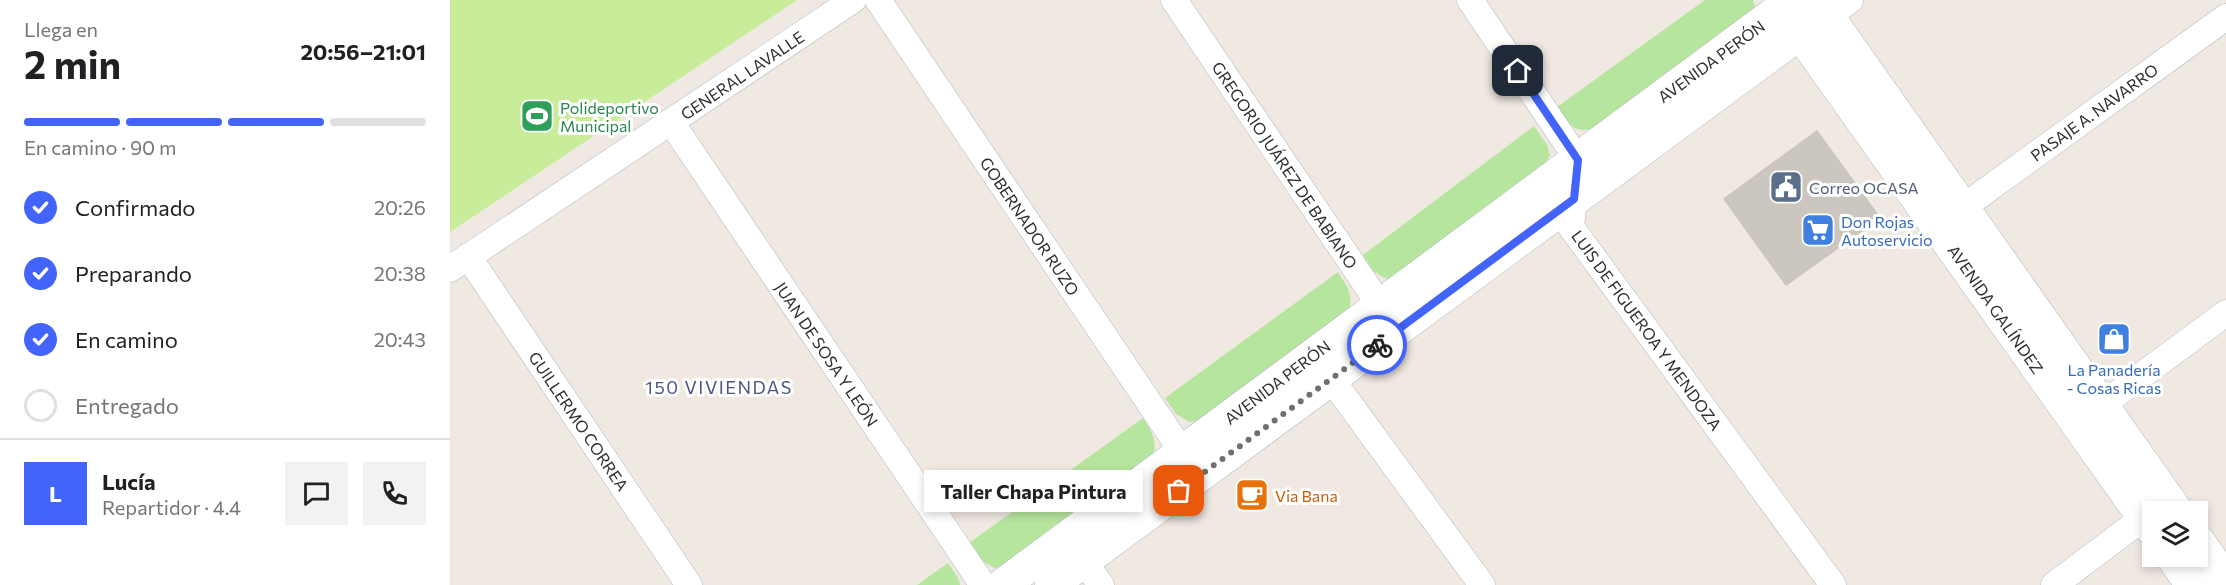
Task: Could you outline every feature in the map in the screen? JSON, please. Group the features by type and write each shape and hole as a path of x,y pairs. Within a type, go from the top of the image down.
{"street":[{"name":"GENERAL LAVALLE","path":"459,262 853,0"},
{"name":"GOBERNADOR RUZO","path":"878,0 1183,453"},
{"name":"GREGORIO JUÁREZ DE BABIANO","path":"1174,0 1388,318"},
{"path":"1470,0 1578,160"},
{"name":"AVENIDA PERÓN","path":"1051,585 1084,561 1322,367 1388,318 1578,160 1786,14 1831,6"},
{"name":"AVENIDA GALÍNDEZ","path":"1831,6 1962,208 2089,414"},
{"name":"AVENIDA PERÓN","path":"1388,318 1574,199 1786,14"},
{"name":"AVENIDA GALÍNDEZ","path":"1786,14 2089,414 2151,501"},
{"name":"PASAJE A. NAVARRO","path":"1962,208 2226,17"},
{"name":"JUAN DE SOSA Y LEÓN","path":"671,122 983,585"},
{"name":"LUIS DE FIGUEROA Y MENDOZA","path":"1578,160 1571,227 1833,585"},
{"name":"GUILLERMO CORREA","path":"459,262 689,585"},
{"path":"2089,414 2226,313"},
{"name":"AVENIDA PERÓN","path":"1004,585 1084,561 1183,453 1322,367"},
{"path":"1322,367 1482,585"},
{"path":"2054,585 2142,526"},
{"path":"2208,555 2226,581"},
{"path":"2180,567 2192,585"}],"green space":[{"name":"Polideportivo Municipal","path":"450,0 797,0 450,232"},
{"path":"1705,0 1753,0 1755,6 1748,18 1600,128 1579,129 1566,120 1557,107"},
{"path":"1534,126 1547,145 1550,155 1544,167 1389,280 1374,272 1363,255"},
{"path":"1338,272 1349,292 1348,313 1207,418 1190,422 1176,414 1165,398"},
{"path":"1143,418 1154,438 1155,448 1152,459 1012,564 995,568 980,560 969,543"},
{"path":"948,563 960,585 917,585"}],"building":[{"path":"1817,131 1880,218 1786,285 1724,199"}],"way so far":[{"path":"1179,491 1377,345"}],"place":[{"name":"Polideportivo Municipal","path":"537,116"},
{"name":"Correo OCASA","path":"1786,187"},
{"name":"Don Rojas Autoservicio","path":"1818,230"},
{"name":"La Panadería - Cosas Ricas","path":"2114,339"},
{"name":"Taller Chapa Pintura","path":"1179,491"},
{"name":"Via Bana","path":"1252,495"}],"district":[{"name":"150 VIVIENDAS","path":"719,387"}],"route":[{"path":"1377,345 1574,199 1578,160 1518,71"}]}
